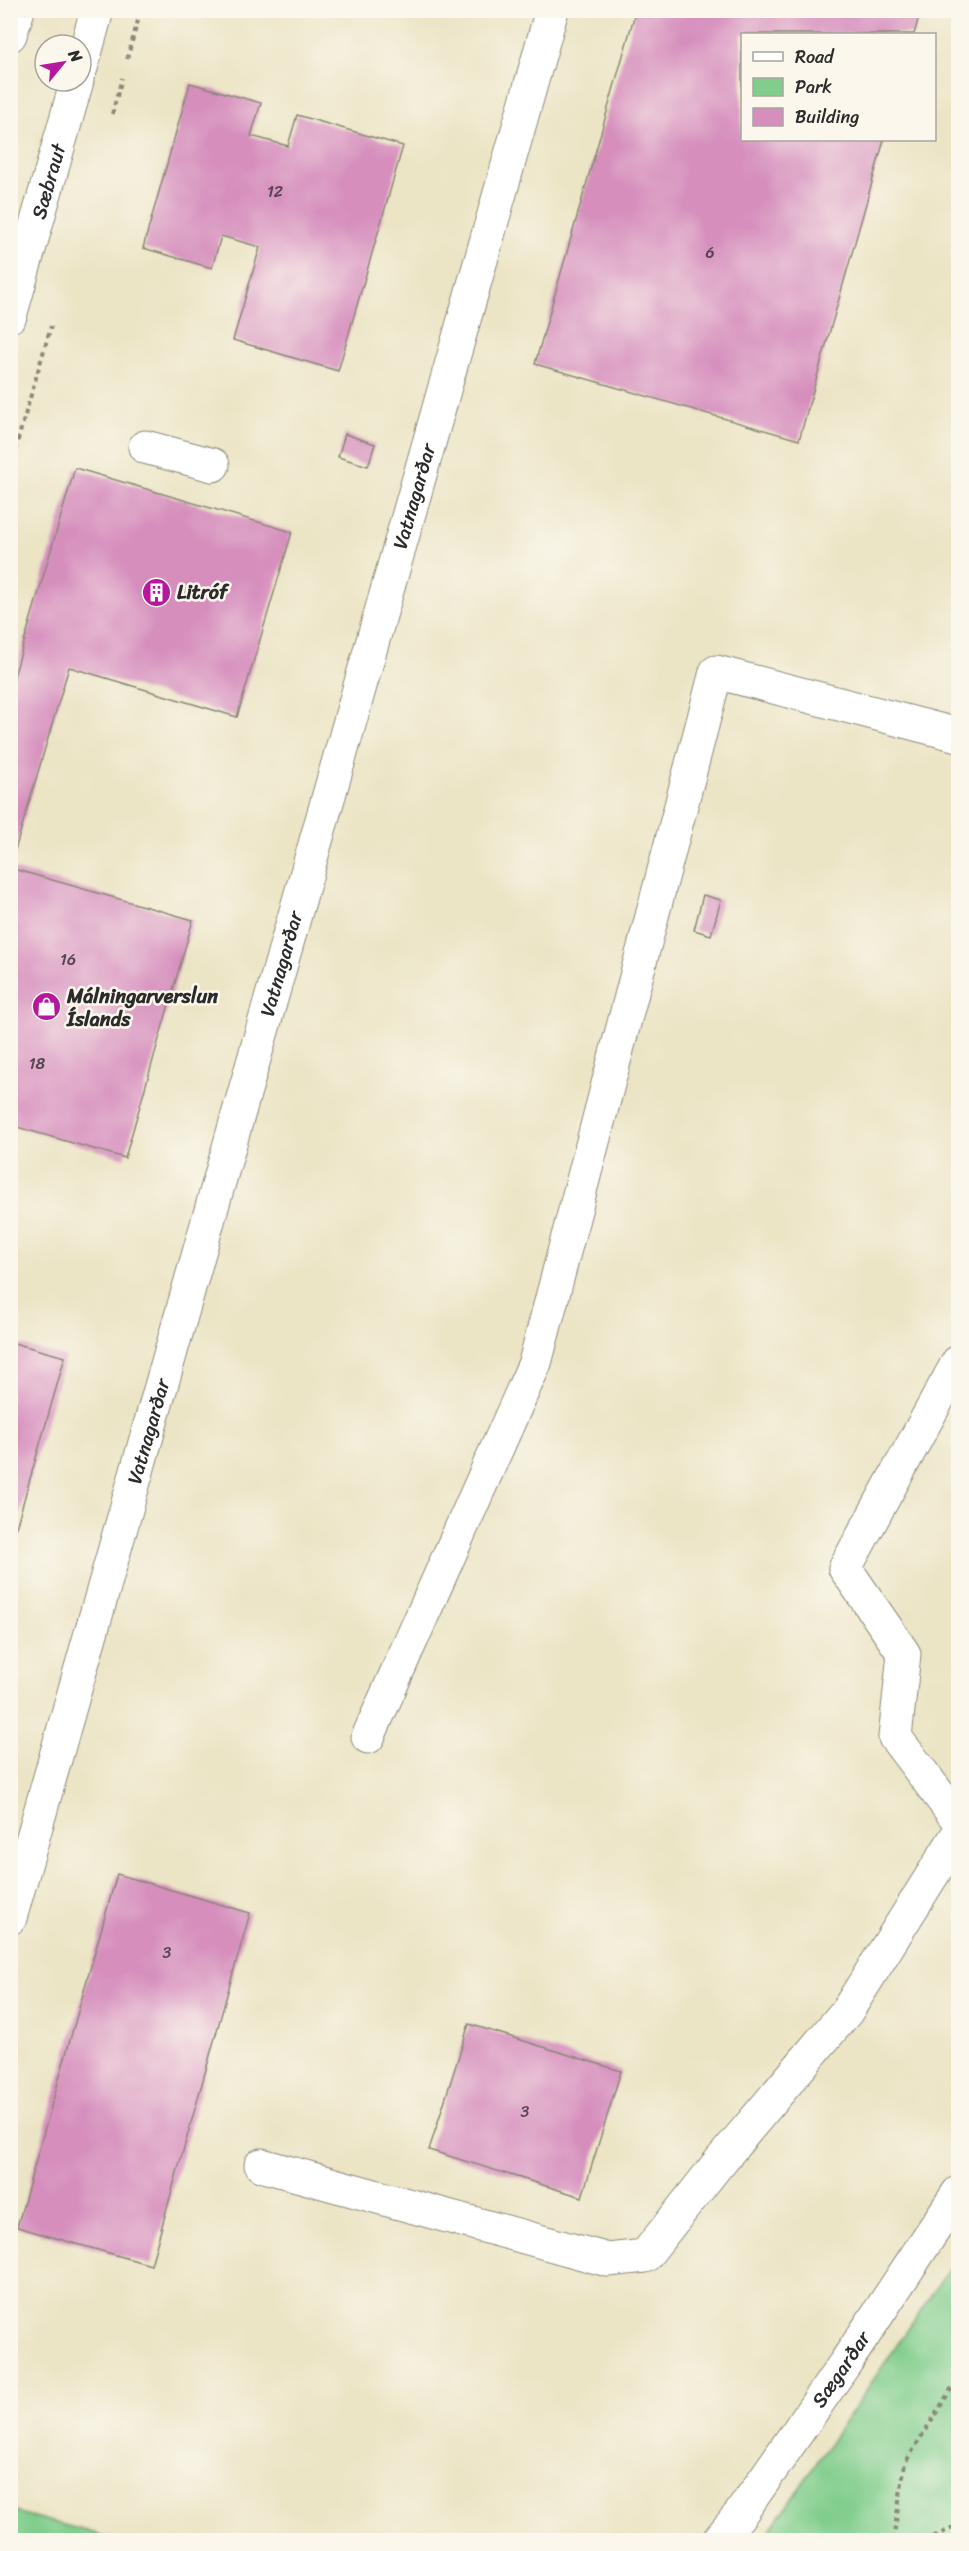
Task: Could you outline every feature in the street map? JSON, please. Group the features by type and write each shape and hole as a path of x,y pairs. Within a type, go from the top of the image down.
{"street":[{"path":"10,35 18,10"},
{"path":"91,33 98,10"},
{"name":"Vatnagarðar","path":"10,1918 552,10"},
{"name":"Sæbraut","path":"10,316 74,93"},
{"path":"145,447 213,465"},
{"path":"368,1737 535,1363 716,672 958,735"},
{"path":"958,1362 845,1568 904,1654 895,1737 958,1820"},
{"path":"261,2165 608,2260 645,2256 717,2165 847,2011 958,1834"},
{"name":"Sægarðar","path":"719,2541 846,2362 958,2193"}],"path":[{"path":"893,2541 905,2463 958,2378"},
{"path":"925,2541 958,2526"}],"green space":[{"path":"958,2256 958,2540 762,2540 774,2525"},
{"path":"11,2511 120,2540 11,2540"}],"building":[{"path":"636,10 921,10 914,33 741,33 741,141 884,141 799,440 535,364"},
{"path":"190,83 261,103 251,136 288,146 297,115 403,146 338,371 233,340 260,247 221,236 212,268 143,248"},
{"path":"345,434 375,444 368,466 338,457"},
{"name":"Litróf","path":"75,468 292,532 237,717 69,667 10,867 10,690"},
{"path":"10,868 193,920 125,1158 10,1125"},
{"path":"703,895 721,900 711,935 694,930"},
{"path":"10,1342 65,1357 11,1545 10,1545"},
{"path":"117,1874 250,1913 151,2265 17,2227"},
{"path":"469,2024 621,2071 582,2197 429,2150"}],"place":[{"name":"Litróf","path":"156,592"},
{"name":"Málningarverslun Íslands","path":"46,1007"}]}
